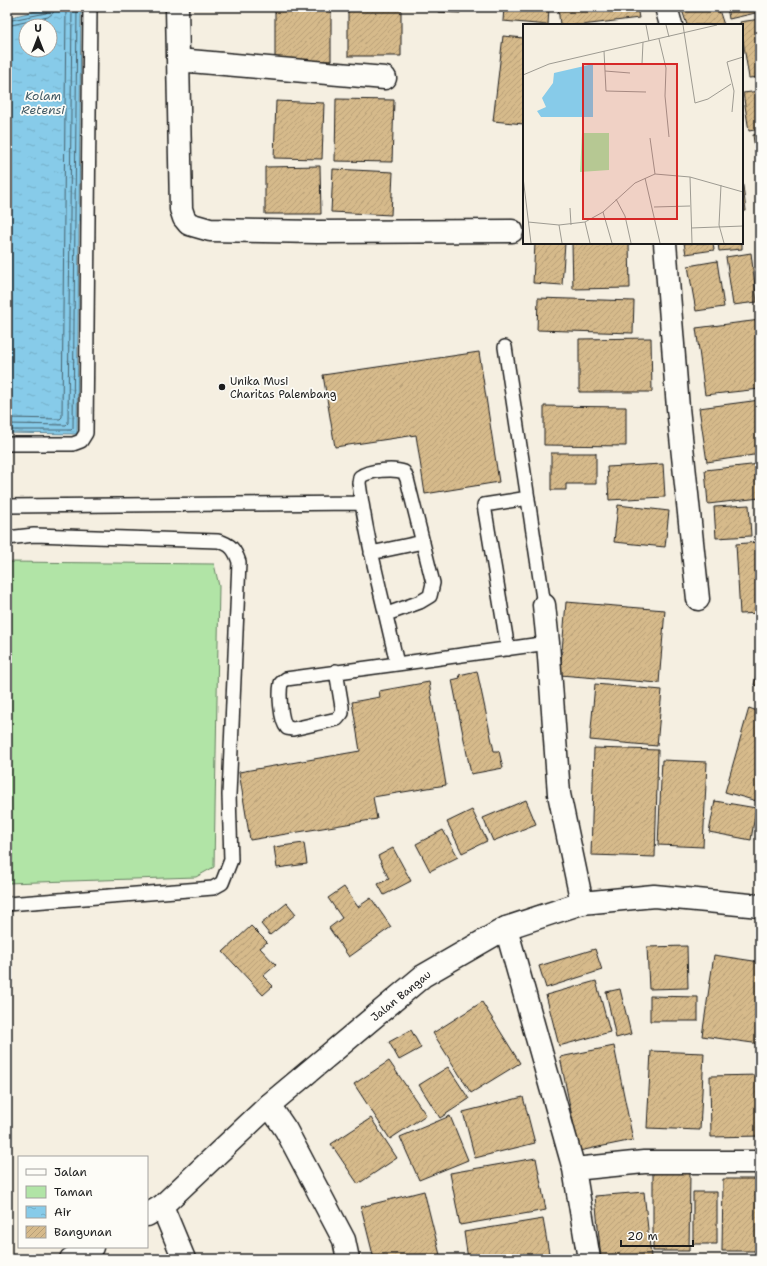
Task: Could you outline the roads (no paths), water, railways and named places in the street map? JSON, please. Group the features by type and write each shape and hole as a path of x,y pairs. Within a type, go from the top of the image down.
{"street":[{"path":"177,7 181,209 184,218 189,224 210,230 317,232 512,231"},
{"path":"666,7 671,24"},
{"path":"178,60 385,78"},
{"path":"665,244 665,263 678,408 698,599"},
{"path":"544,605 559,794 582,903"},
{"name":"Jalan Bangau","path":"155,1211 269,1105 423,976 506,928 582,903 654,896 760,906"},
{"path":"506,928 574,1170 589,1259"},
{"path":"269,1105 286,1130 344,1240 348,1259"},
{"path":"574,1170 644,1162 760,1162"},
{"path":"155,1211 184,1259"},
{"path":"71,1259 90,1248"}],"lane":[{"path":"7,444 73,444 81,441 86,434 90,7"},
{"path":"504,347 544,605"},
{"path":"387,614 420,602 430,596 433,583 407,479 404,472 398,469 365,473 360,477 359,483 371,553 398,664"},
{"path":"508,649 484,505 528,498"},
{"path":"7,506 362,503"},
{"path":"7,538 34,535 218,541 232,546 239,562 230,795 231,860 222,883 213,888 7,904"},
{"path":"371,553 423,542"},
{"path":"336,671 342,708 342,713 337,719 293,729 287,728 283,723 280,689 281,682 286,679 336,671 548,643"}],"water":[{"name":"Kolam Retensi","path":"53,7 81,7 77,434 7,433 7,18"}],"place":[{"name":"Unika Musi Charitas Palembang","path":"222,387"}]}
